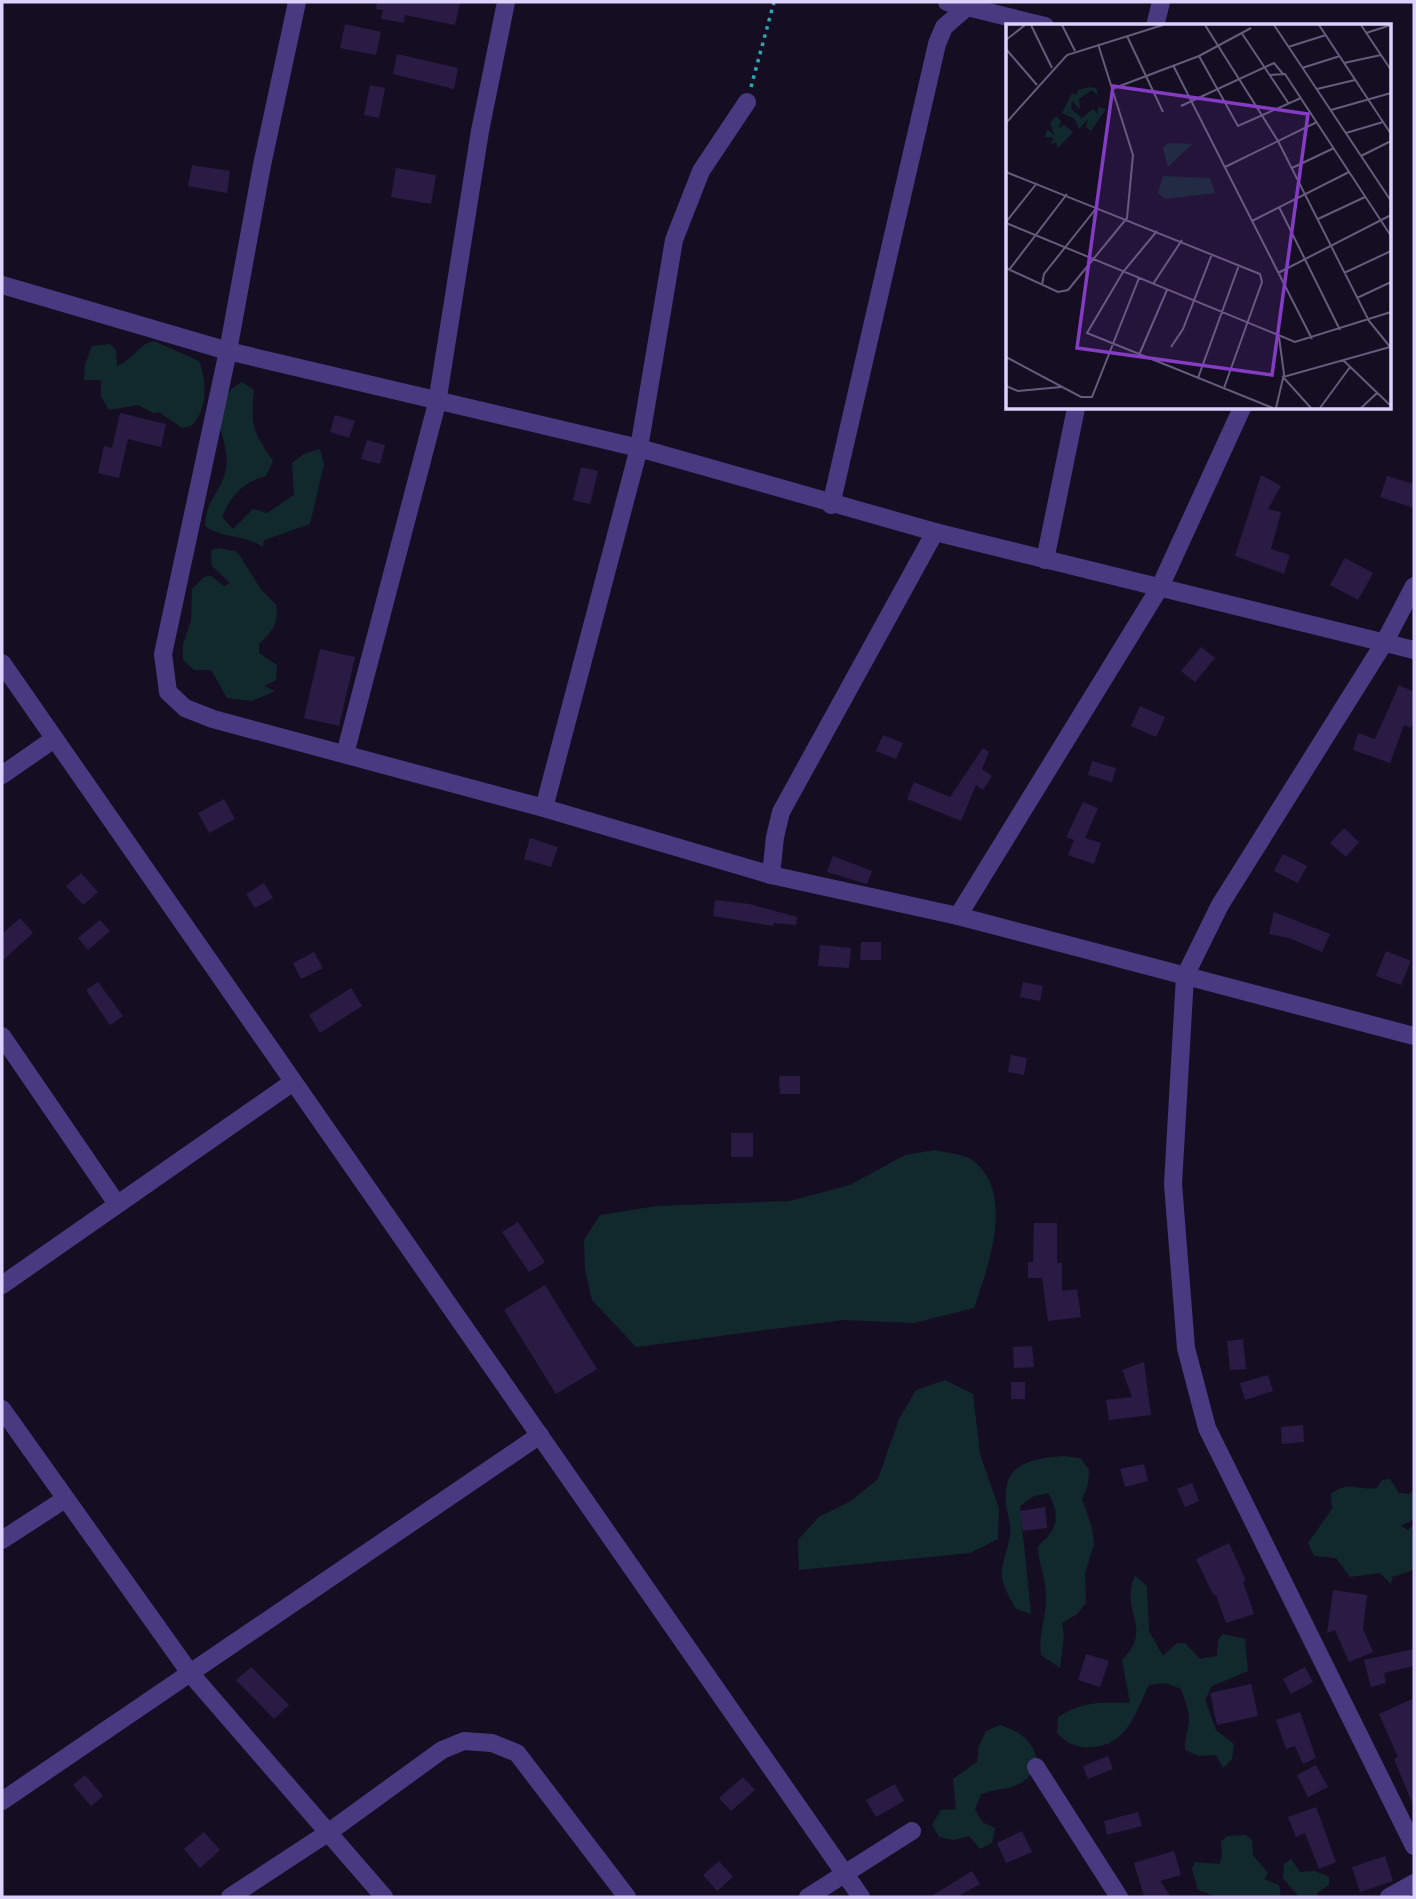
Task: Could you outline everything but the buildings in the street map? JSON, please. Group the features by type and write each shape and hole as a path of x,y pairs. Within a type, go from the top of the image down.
{"street":[{"path":"297,2 262,165 228,351 163,654 168,692 186,708 213,719 544,808 771,875 958,916 1185,976 1412,1031"},
{"path":"345,754 437,403 457,264 506,2"},
{"path":"947,2 1037,24"},
{"path":"1156,24 1161,2"},
{"path":"831,505 937,44 944,27 967,7"},
{"path":"544,808 639,449 674,240 701,171 747,102"},
{"path":"2,285 228,351 437,403 639,449 935,532 1414,650"},
{"path":"1045,560 1076,410"},
{"path":"958,916 1160,587 1241,410"},
{"path":"771,875 775,837 781,813 935,532"},
{"path":"1414,586 1384,643 1220,905 1185,976 1173,1184 1186,1348 1207,1428 1414,1846"},
{"path":"2,663 861,1897"},
{"path":"2,775 54,739"},
{"path":"2,1036 117,1204"},
{"path":"2,1285 293,1082"},
{"path":"2,1409 190,1673 384,1897"},
{"path":"2,1801 540,1435"},
{"path":"2,1540 65,1499"},
{"path":"230,1897 329,1832 442,1750 464,1741 492,1743 517,1753 627,1897"},
{"path":"1036,1768 1119,1897"},
{"path":"808,1897 912,1831"},
{"path":"1389,1897 1414,1883"}],"path":[{"path":"747,102 774,2"}],"green space":[{"path":"154,341 199,361 204,377 203,404 197,420 191,426 182,428 159,412 153,413 138,405 109,410 101,396 101,380 84,380 85,365 92,346 110,344 116,350 117,366 144,345"},
{"path":"242,382 254,390 252,412 255,428 273,461 266,476 239,490 229,502 222,517 233,529 253,509 267,513 294,495 292,463 304,454 320,449 324,464 310,524 264,540 263,547 205,526 210,503 226,470 227,457 218,412 220,402"},
{"path":"219,548 235,551 240,556 260,588 276,605 274,627 259,644 259,653 277,665 276,680 264,686 275,691 252,701 227,698 211,670 194,670 183,660 183,644 191,621 192,589 204,577 211,576 224,586 230,583 212,566 211,550"},
{"path":"935,1150 972,1160 985,1174 993,1191 995,1231 986,1272 974,1308 914,1323 843,1320 636,1347 592,1300 585,1270 584,1240 600,1215 657,1206 789,1201 850,1185 905,1155"},
{"path":"945,1380 973,1394 980,1454 999,1509 998,1539 970,1553 799,1570 798,1540 819,1517 851,1501 878,1479 899,1419 916,1390"},
{"path":"1063,1456 1080,1458 1089,1470 1088,1485 1082,1499 1092,1528 1094,1544 1085,1574 1086,1603 1076,1615 1062,1623 1064,1637 1060,1668 1041,1655 1040,1647 1046,1595 1038,1546 1050,1534 1056,1515 1048,1493 1032,1497 1020,1506 1031,1614 1016,1609 1002,1580 1002,1567 1010,1537 1006,1504 1009,1480 1021,1466 1030,1462"},
{"path":"1390,1479 1399,1493 1409,1494 1414,1489 1414,1519 1401,1526 1408,1530 1414,1524 1414,1570 1392,1577 1391,1584 1380,1573 1350,1577 1336,1558 1314,1556 1308,1543 1332,1509 1331,1494 1349,1487 1377,1488 1382,1480"},
{"path":"1135,1576 1147,1586 1149,1631 1163,1656 1177,1643 1185,1643 1200,1659 1217,1656 1218,1640 1223,1634 1245,1639 1248,1671 1212,1686 1205,1700 1216,1730 1234,1744 1232,1759 1223,1768 1216,1755 1199,1756 1185,1750 1189,1719 1187,1707 1181,1689 1166,1683 1149,1685 1129,1725 1114,1741 1104,1745 1081,1747 1069,1743 1057,1733 1058,1717 1076,1708 1102,1703 1130,1703 1122,1660 1136,1639 1131,1600"},
{"path":"1000,1725 1015,1731 1031,1745 1038,1767 1018,1785 981,1794 975,1809 982,1822 995,1828 992,1843 980,1849 969,1836 954,1840 939,1837 932,1824 941,1810 956,1809 953,1779 977,1762 979,1746 986,1731"},
{"path":"1246,1835 1252,1840 1253,1855 1268,1873 1264,1879 1279,1885 1281,1897 1218,1897 1198,1890 1192,1869 1195,1862 1219,1864 1222,1857 1221,1842 1227,1836"},
{"path":"1291,1859 1300,1872 1315,1871 1329,1877 1329,1885 1317,1893 1317,1897 1299,1897 1283,1878 1284,1864"}]}
